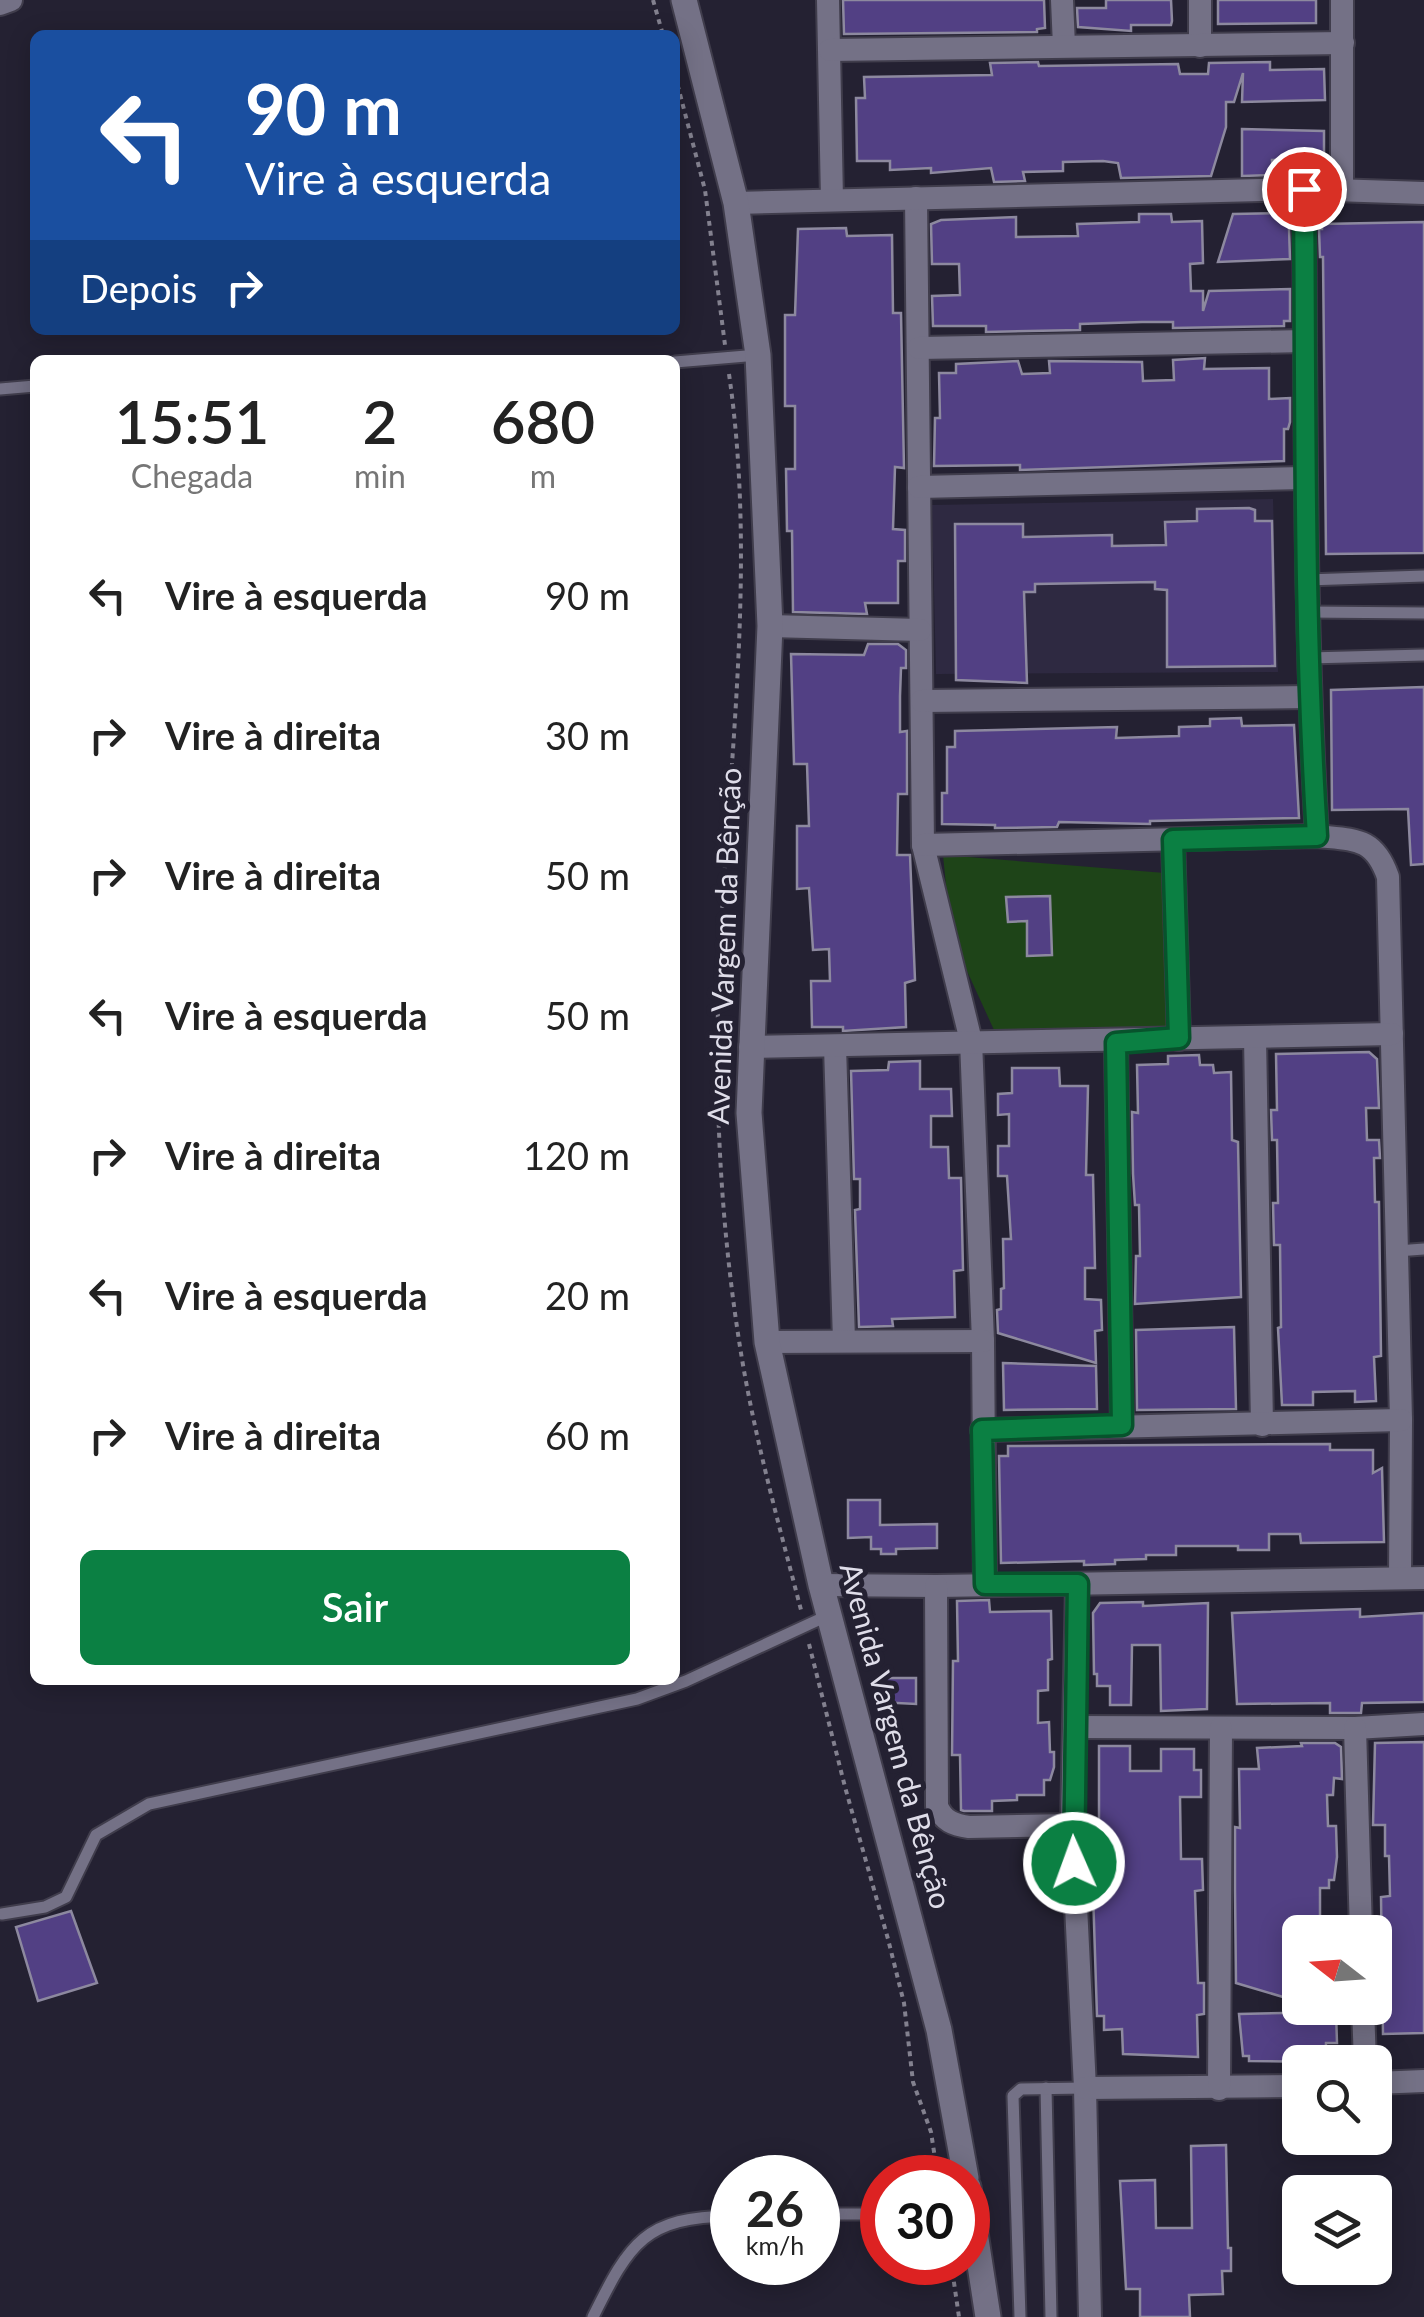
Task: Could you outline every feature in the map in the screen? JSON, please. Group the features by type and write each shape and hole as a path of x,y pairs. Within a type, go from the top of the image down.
{"street":[{"path":"0,4 10,0"},
{"name":"Avenida Vargem da Bênção","path":"684,0 736,203 758,355 770,626 749,1113 768,1342 821,1584 939,2030 962,2155"},
{"path":"828,0 832,200"},
{"path":"1062,0 1064,46"},
{"path":"1200,0 1200,46"},
{"path":"1342,0 1342,189"},
{"path":"830,50 1343,43"},
{"path":"736,203 1304,189 1424,193"},
{"path":"1304,189 1304,478 1317,836"},
{"path":"916,198 923,844 971,1041 982,1341 985,1584"},
{"path":"919,348 1305,341"},
{"path":"920,487 1304,478"},
{"path":"770,626 920,630"},
{"path":"922,700 1309,698"},
{"path":"923,844 1317,836 1371,846 1382,860 1388,877 1392,1034 1401,1420 1400,1578"},
{"path":"1173,840 1179,1038"},
{"path":"750,1047 971,1041 1116,1043 1392,1034"},
{"path":"1255,1038 1262,1425"},
{"path":"1116,1043 1122,1425"},
{"path":"835,1046 844,1340"},
{"path":"768,1342 982,1341"},
{"path":"982,1430 1401,1420"},
{"path":"821,1584 936,1586 1424,1578"},
{"path":"1078,1584 1072,1825 1085,2088 1090,2317"},
{"path":"936,1586 936,1806 941,1816 969,1828 1072,1825"},
{"path":"1074,1728 1355,1728 1424,1724"},
{"path":"1220,2089 1221,1728"},
{"path":"1355,1728 1360,1915"},
{"path":"1392,2082 1424,2081"},
{"path":"1085,2088 1282,2087"},
{"path":"983,2285 988,2317"}],"lane":[{"path":"680,362 758,355"},
{"path":"0,389 30,386"},
{"path":"1307,580 1424,576"},
{"path":"1308,612 1424,613"},
{"path":"1309,658 1424,655"},
{"path":"1397,1252 1424,1249"},
{"path":"680,1683 829,1615"},
{"path":"2,1914 45,1907 66,1897 96,1836 149,1804 636,1699 675,1685"},
{"path":"1046,2088 1052,2317"},
{"path":"1020,2317 1013,2096 1018,2090 1085,2088"},
{"path":"593,2317 608,2286 649,2232 674,2220 710,2218"}],"path":[{"path":"653,0 662,30"},
{"path":"954,2285 958,2317"}],"shaded area":[{"path":"1273,499 1278,672 936,674 932,505"}],"green space":[{"path":"943,855 1165,873 1170,1030 994,1030 951,936"}],"building":[{"path":"843,0 1044,0 1045,28 1037,32 844,34"},
{"path":"1106,0 1171,0 1171,25 1131,25 1131,31 1078,27 1077,8 1106,8"},
{"path":"1218,0 1316,0 1316,23 1218,24"},
{"path":"1038,62 1039,66 1178,64 1180,74 1208,74 1209,63 1270,62 1270,70 1324,69 1325,100 1242,102 1243,73 1234,102 1226,102 1226,127 1211,176 1121,178 1118,163 1063,162 1063,171 1023,172 1025,181 994,182 991,168 931,173 931,168 890,170 890,161 857,161 856,98 865,98 864,77 992,75 990,63"},
{"path":"1242,129 1324,131 1324,159 1272,160 1273,175 1242,176"},
{"path":"1279,213 1289,228 1290,259 1218,262 1233,214"},
{"path":"1139,214 1171,214 1172,222 1202,221 1203,263 1190,264 1191,291 1203,291 1203,311 1209,291 1290,289 1290,321 1284,321 1284,326 1173,328 1173,322 1142,322 1080,324 1080,330 986,332 986,326 933,326 932,296 960,295 959,264 932,264 931,224 941,220 1016,217 1016,237 1078,236 1077,224 1139,222"},
{"path":"1424,222 1424,553 1326,554 1323,257 1319,229 1322,224"},
{"path":"846,228 847,236 892,235 893,313 901,313 904,468 895,467 893,529 905,530 905,561 898,561 898,603 865,603 867,614 793,612 786,469 795,469 795,406 785,406 785,315 795,315 798,229"},
{"path":"1205,358 1204,369 1269,368 1269,399 1290,398 1290,422 1288,429 1284,429 1284,461 1020,470 1020,465 934,466 935,418 940,418 939,373 956,373 956,364 1018,361 1022,374 1050,373 1049,361 1142,362 1143,381 1174,380 1173,360"},
{"path":"1197,509 1255,510 1255,521 1272,521 1275,666 1167,667 1167,590 1155,589 1155,582 1035,584 1035,592 1024,592 1027,683 956,680 955,524 1023,524 1023,537 1112,535 1112,546 1166,545 1165,522 1197,521"},
{"path":"868,644 898,644 906,650 906,668 901,668 900,732 907,731 907,794 898,794 897,855 910,855 915,980 905,983 906,1027 843,1031 843,1027 812,1027 811,981 830,981 829,949 813,950 809,888 797,889 797,826 809,826 807,764 794,764 791,654 864,655"},
{"path":"1424,687 1424,864 1411,865 1408,809 1332,810 1331,690"},
{"path":"1241,718 1242,726 1294,725 1299,818 1150,824 1059,822 1057,827 942,824 947,747 955,747 955,731 1117,727 1116,738 1179,736 1179,727 1210,726 1210,719"},
{"path":"1050,896 1052,955 1027,956 1027,921 1008,922 1006,897"},
{"path":"1369,1052 1377,1059 1379,1108 1366,1108 1367,1140 1379,1140 1380,1158 1374,1158 1375,1202 1379,1202 1381,1356 1374,1357 1376,1401 1355,1402 1355,1391 1313,1392 1313,1405 1282,1405 1278,1328 1280,1245 1274,1245 1273,1203 1278,1203 1277,1140 1272,1140 1271,1110 1277,1110 1276,1054"},
{"path":"1199,1055 1200,1065 1213,1065 1214,1073 1231,1072 1232,1140 1238,1142 1241,1297 1135,1304 1136,1256 1140,1256 1132,1112 1138,1113 1137,1065 1168,1064 1168,1056"},
{"path":"920,1061 920,1089 951,1089 952,1116 931,1116 931,1147 948,1147 949,1178 961,1178 963,1270 954,1271 955,1317 892,1319 893,1326 859,1327 855,1210 860,1209 860,1179 854,1179 851,1071 888,1070 889,1062"},
{"path":"1012,1068 1059,1068 1060,1086 1088,1086 1086,1175 1093,1175 1095,1268 1085,1268 1085,1299 1101,1300 1102,1330 1095,1331 1096,1363 998,1333 997,1310 1001,1309 1004,1288 1003,1239 1011,1239 1007,1176 998,1176 998,1146 1009,1146 1009,1114 998,1115 998,1094 1012,1093"},
{"path":"1234,1327 1236,1409 1137,1410 1136,1330"},
{"path":"1003,1363 1096,1366 1097,1409 1004,1410"},
{"path":"1330,1444 1330,1450 1373,1450 1373,1473 1382,1468 1384,1542 1301,1543 1300,1534 1269,1534 1269,1550 1176,1546 1176,1555 1146,1555 1146,1559 1115,1560 1115,1564 1001,1563 999,1456 1008,1456 1008,1446"},
{"path":"848,1500 880,1500 880,1525 937,1524 937,1548 896,1549 896,1554 881,1554 881,1549 871,1549 871,1537 848,1538"},
{"path":"989,1600 990,1612 1051,1611 1052,1659 1048,1660 1048,1690 1038,1691 1038,1723 1049,1722 1054,1767 1050,1780 1044,1780 1044,1795 1017,1795 1017,1800 992,1801 992,1811 964,1811 960,1755 952,1755 957,1601"},
{"path":"1143,1602 1143,1606 1208,1603 1207,1709 1161,1711 1160,1645 1132,1645 1131,1705 1110,1705 1110,1686 1097,1686 1093,1613 1100,1603"},
{"path":"1360,1609 1360,1617 1424,1613 1424,1702 1362,1703 1361,1713 1330,1713 1330,1703 1237,1704 1232,1613"},
{"path":"878,1678 916,1678 916,1704 878,1702"},
{"path":"1424,1742 1424,2033 1383,2034 1383,2025 1392,2025 1392,1915 1381,1915 1381,1897 1390,1896 1389,1856 1385,1856 1385,1825 1373,1825 1375,1743"},
{"path":"1301,1743 1335,1743 1341,1747 1342,1779 1334,1778 1333,1795 1327,1795 1328,1826 1336,1826 1337,1857 1334,1880 1329,1880 1329,1888 1320,1888 1320,1915 1282,1915 1282,1997 1236,1983 1235,1827 1240,1828 1239,1769 1259,1769 1257,1748 1302,1746"},
{"path":"1099,1746 1130,1746 1130,1771 1161,1771 1161,1749 1194,1749 1194,1770 1201,1770 1201,1797 1180,1797 1181,1859 1202,1859 1203,1890 1195,1891 1198,1983 1204,1983 1204,2014 1197,2015 1198,2057 1123,2054 1122,2029 1104,2030 1104,2016 1097,2016 1091,1830 1099,1831"},
{"path":"71,1911 97,1983 38,2001 16,1927"},
{"path":"1282,2013 1282,2025 1336,2025 1337,2043 1282,2045 1282,2061 1249,2061 1249,2056 1243,2056 1239,2014"},
{"path":"1226,2145 1231,2271 1222,2271 1223,2294 1189,2295 1190,2317 1140,2317 1140,2289 1126,2289 1120,2181 1155,2180 1156,2228 1192,2228 1191,2146"}],"route":[{"path":"1074,1863 1078,1584 985,1584 982,1430 1122,1425 1116,1043 1179,1038 1173,840 1317,836 1304,478 1304,189"}]}
